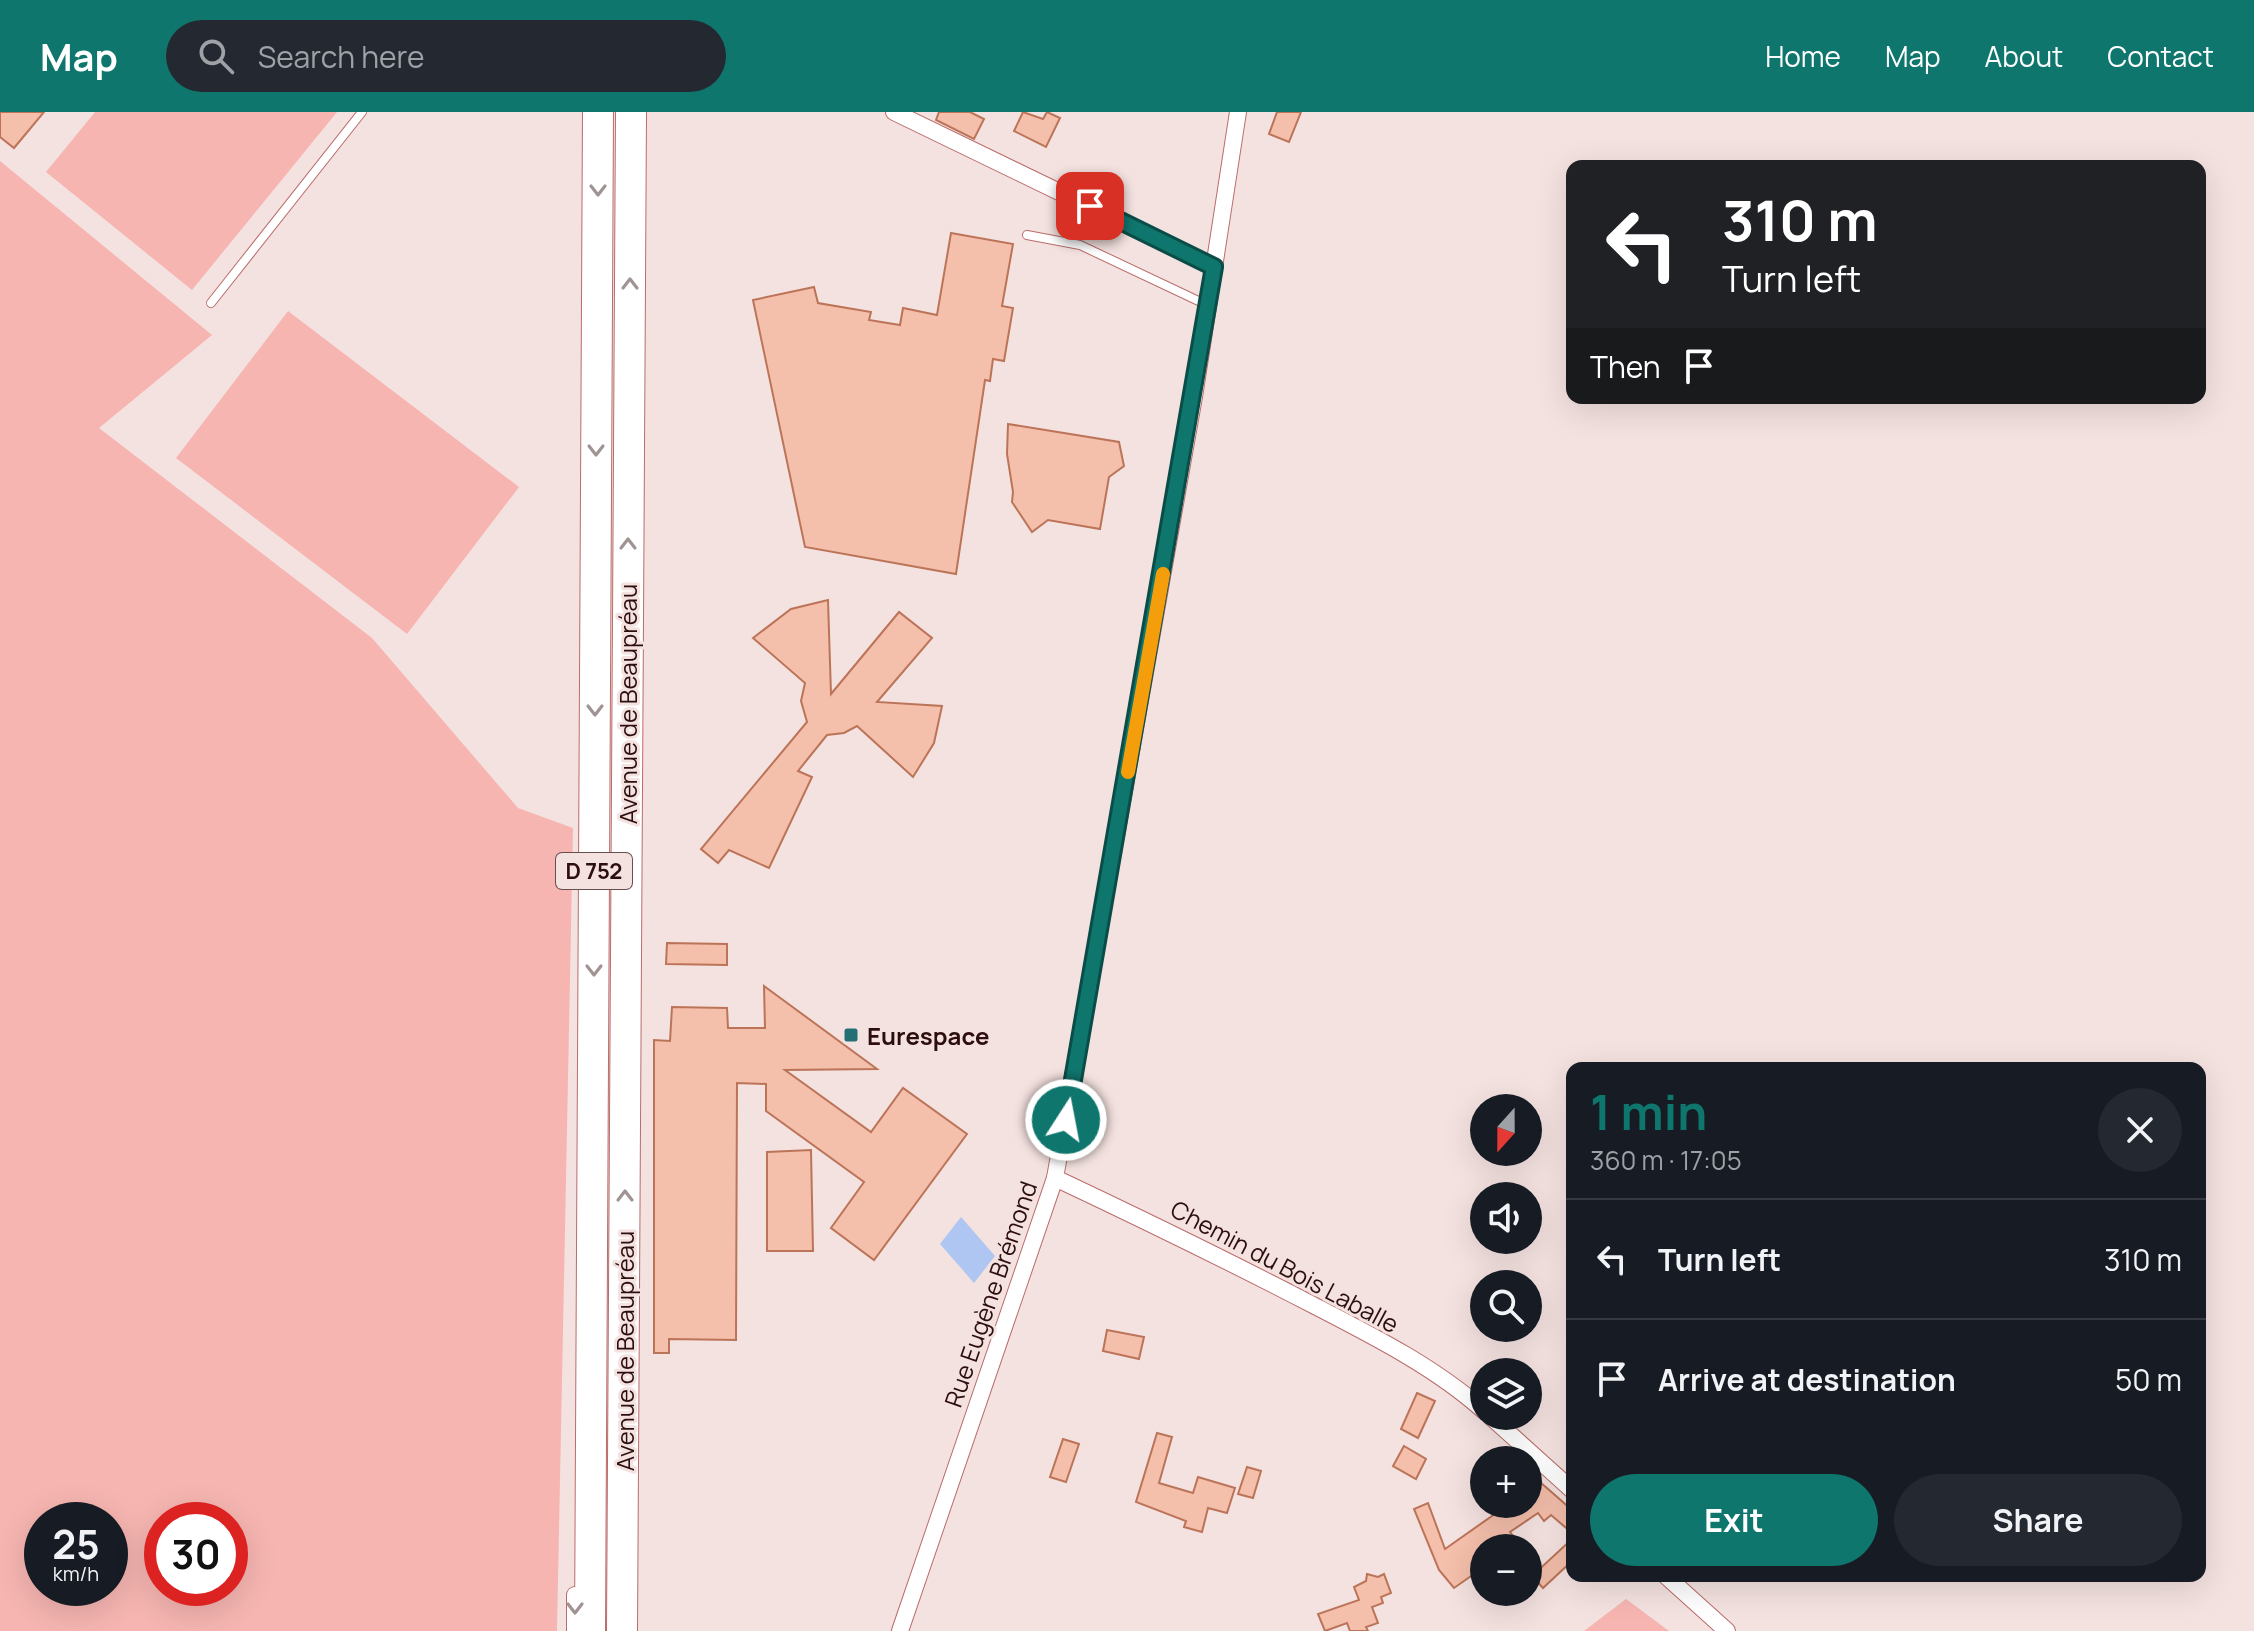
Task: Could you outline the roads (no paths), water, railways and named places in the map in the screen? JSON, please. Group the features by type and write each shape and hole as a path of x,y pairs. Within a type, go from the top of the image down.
{"highway":[{"name":"Avenue de Beaupréau","path":"590,1631 598,112"},
{"name":"Avenue de Beaupréau","path":"622,1631 632,114"}],"street":[{"path":"894,112 1214,267"},
{"name":"Rue Eugène Brémond","path":"900,1631 1055,1178 1208,305 1238,112"},
{"name":"Chemin du Bois Laballe","path":"1055,1178 1191,1242 1372,1336 1470,1398"},
{"path":"624,1386 633,1503 633,1631"},
{"path":"1506,1430 1566,1485"},
{"path":"575,1631 576,1519 591,1447"},
{"path":"1673,1582 1727,1631"}],"lane":[{"path":"211,303 362,112"},
{"path":"1027,235 1080,245 1208,305"}],"water":[{"path":"961,1217 995,1256 974,1283 940,1244"}],"place":[{"name":"Eurespace","path":"851,1035"}]}
